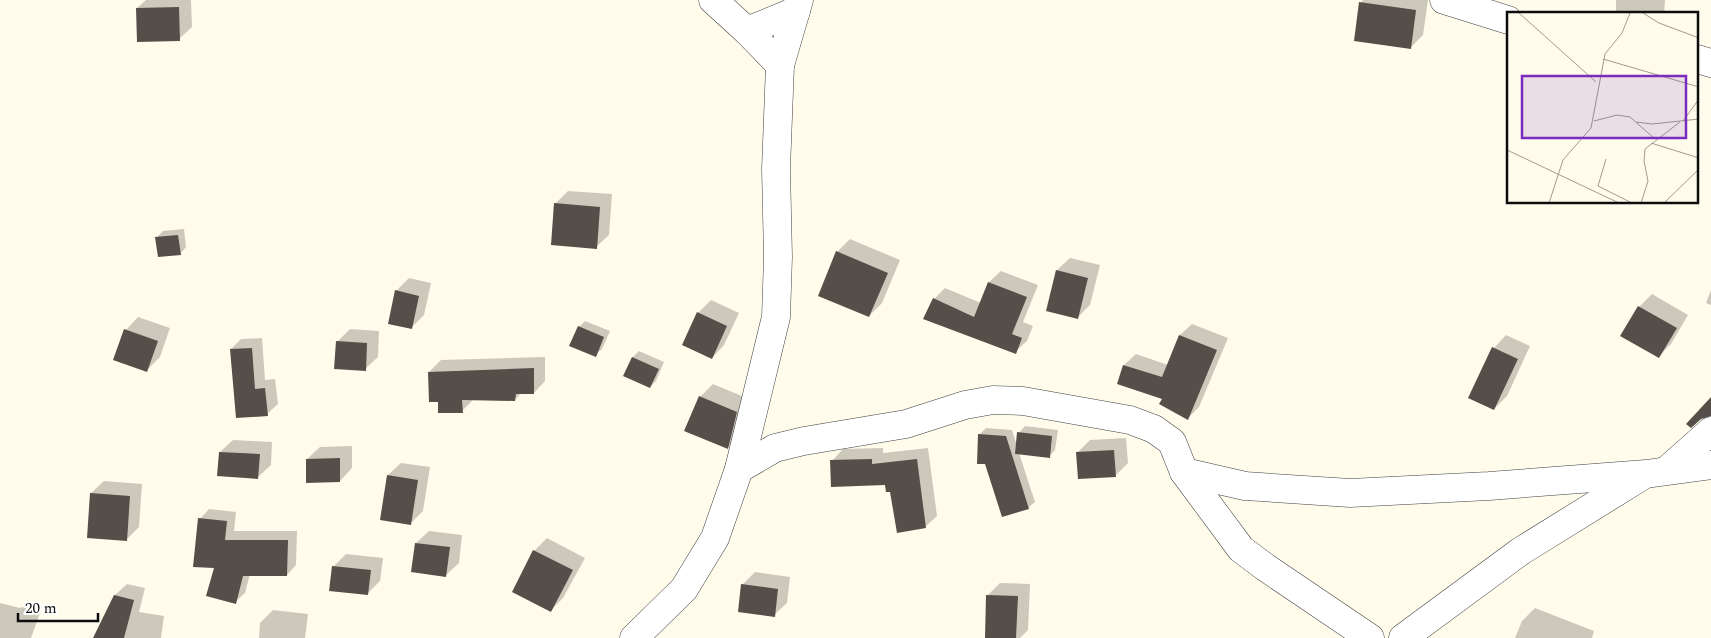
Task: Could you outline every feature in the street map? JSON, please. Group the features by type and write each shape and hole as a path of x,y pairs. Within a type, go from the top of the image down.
{"street":[{"path":"714,0 780,65"},
{"path":"1444,0 1507,20"},
{"path":"747,31 797,6"},
{"path":"634,638 684,589 715,538 739,469 776,317 778,258 776,169 780,65 797,6"},
{"path":"1698,60 1711,63"},
{"path":"739,469 775,448 804,441 906,424 965,405 993,400 1024,401 1130,420 1154,429 1172,442 1184,472 1242,549 1265,567 1370,638"},
{"path":"1403,638 1521,551 1656,472 1711,431"},
{"path":"1184,472 1245,486 1350,493 1490,486 1656,472 1711,465"}],"building":[{"path":"1359,2 1416,10 1411,49 1354,41"},
{"path":"179,7 180,41 137,42 136,8"},
{"path":"554,203 600,207 597,249 551,245"},
{"path":"178,235 181,255 158,257 155,237"},
{"path":"836,251 888,273 869,317 818,296"},
{"path":"1056,270 1088,278 1078,319 1046,311"},
{"path":"988,282 1027,297 1012,334 1022,338 1016,354 923,319 933,298 974,317"},
{"path":"395,290 419,296 412,329 388,324"},
{"path":"1638,306 1677,328 1659,358 1620,336"},
{"path":"697,312 727,326 712,359 682,345"},
{"path":"578,326 604,337 596,357 569,346"},
{"path":"124,329 158,341 147,372 113,360"},
{"path":"1179,335 1217,350 1188,420 1159,404 1162,399 1117,384 1123,365 1162,377"},
{"path":"336,341 367,343 366,371 334,369"},
{"path":"1492,347 1518,359 1494,410 1468,398"},
{"path":"252,348 255,389 265,388 268,416 236,418 230,349"},
{"path":"632,357 659,369 650,388 623,376"},
{"path":"534,368 534,394 516,394 515,401 462,400 463,413 438,413 438,402 429,402 428,372"},
{"path":"699,396 737,412 728,449 684,431"},
{"path":"1711,397 1711,416 1701,419 1691,428 1686,424"},
{"path":"1017,432 1052,436 1050,458 1015,454"},
{"path":"978,434 1006,436 1029,509 1002,517 985,464 977,464"},
{"path":"1114,450 1116,477 1078,479 1076,452"},
{"path":"219,452 260,454 258,479 217,476"},
{"path":"340,458 340,482 306,483 306,459"},
{"path":"872,459 872,464 917,459 926,528 897,533 890,492 886,492 885,485 831,487 830,460"},
{"path":"387,475 418,480 411,525 380,520"},
{"path":"90,493 130,496 127,541 87,538"},
{"path":"198,518 227,521 225,540 288,540 287,576 243,576 236,604 206,596 214,568 193,567"},
{"path":"415,543 450,547 446,577 411,572"},
{"path":"533,550 573,570 551,612 512,592"},
{"path":"332,566 371,570 368,595 329,591"},
{"path":"741,584 778,589 775,617 738,612"},
{"path":"114,595 134,600 124,638 93,638"},
{"path":"986,595 1018,596 1016,638 985,638"}]}
